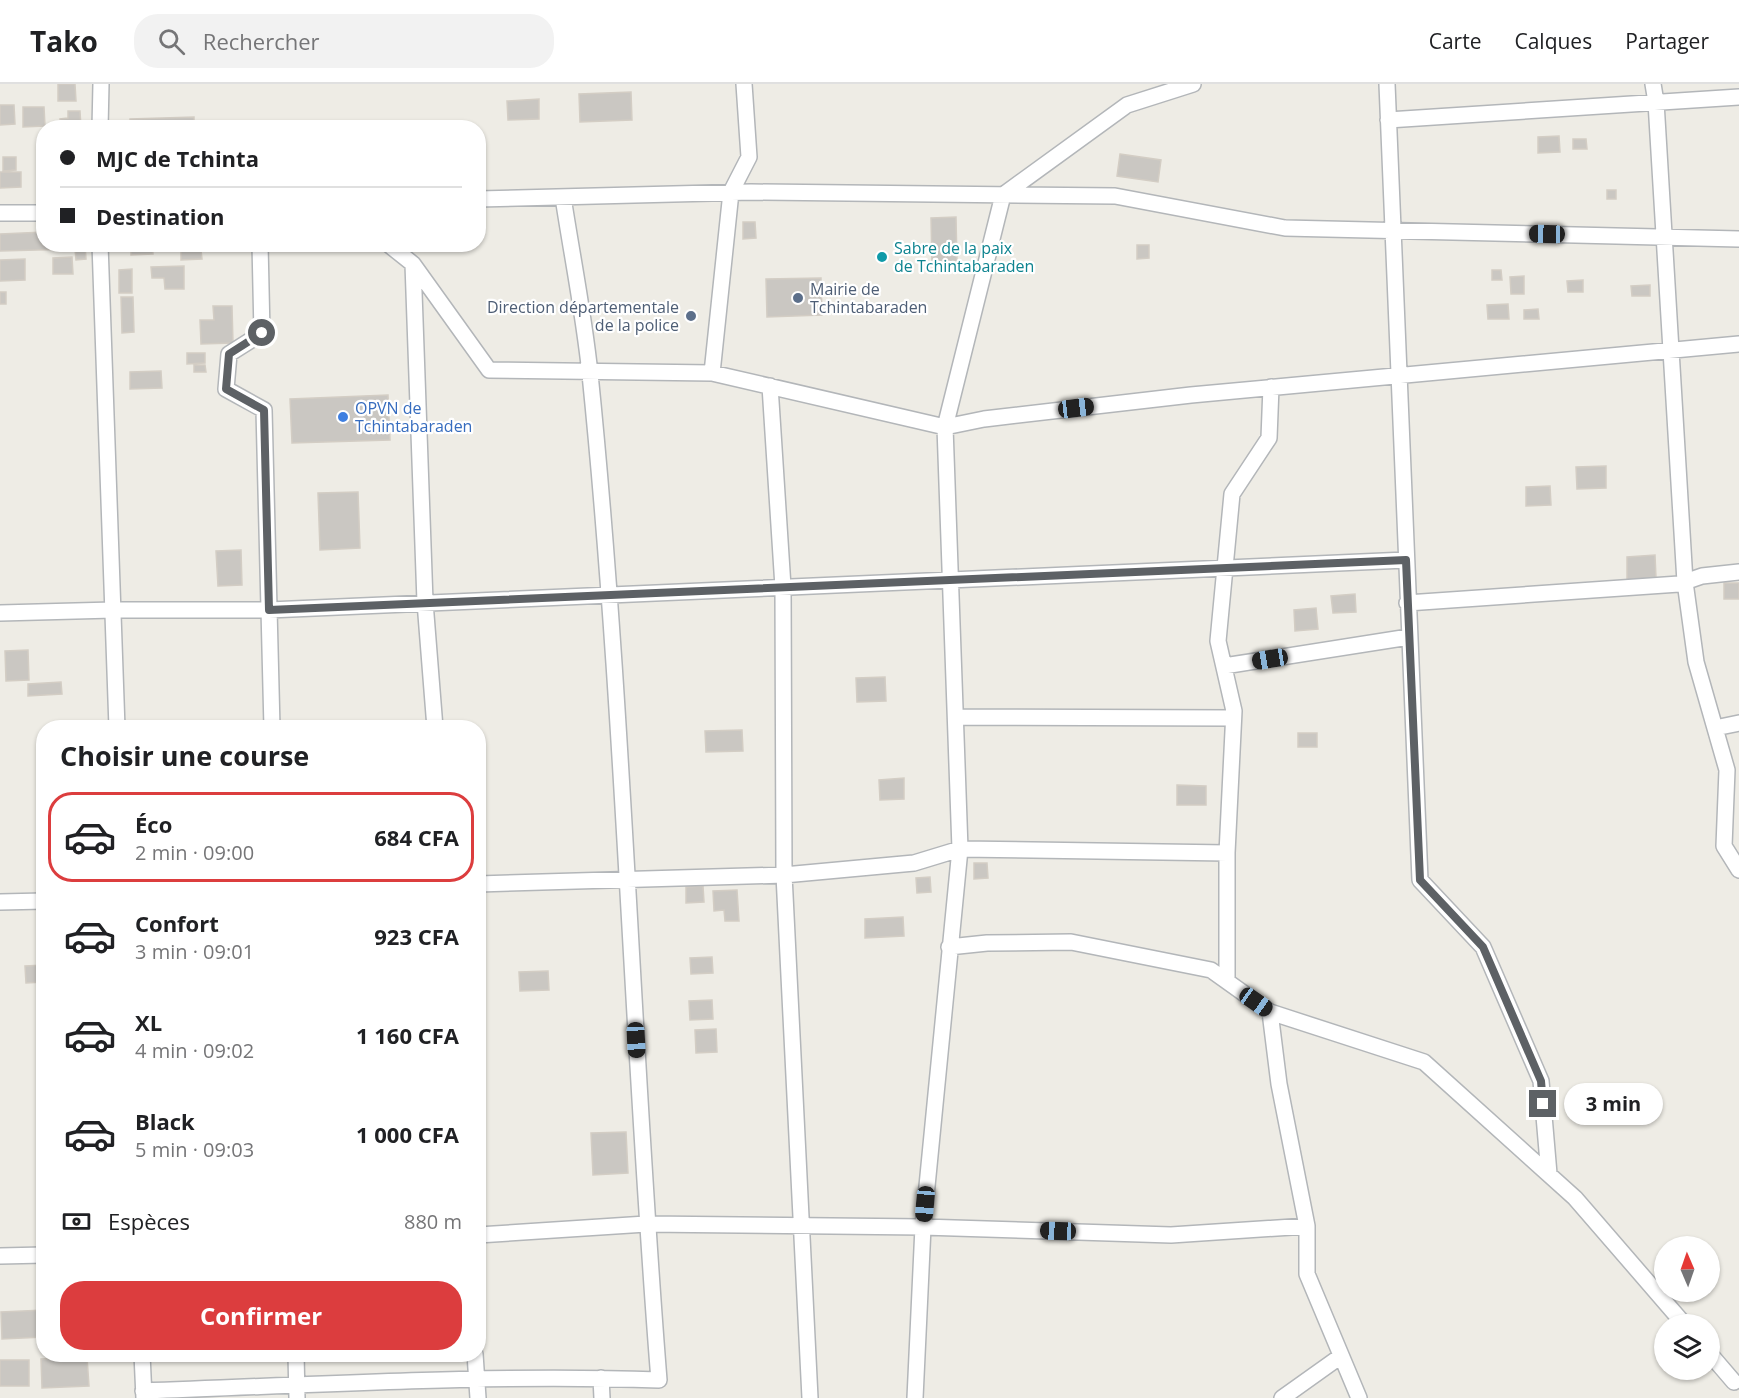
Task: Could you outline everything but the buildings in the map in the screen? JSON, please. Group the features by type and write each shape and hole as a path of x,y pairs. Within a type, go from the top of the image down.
{"street":[{"path":"100,84 100,120"},
{"path":"712,373 730,192 749,157 744,84"},
{"path":"915,1398 923,1227 960,849 945,427 1003,195 1127,105 1192,84"},
{"path":"1387,84 1420,880 1483,947 1541,1081 1549,1174"},
{"path":"1653,84 1656,102 1684,582 1696,662 1727,770 1724,846 1739,870"},
{"path":"1388,120 1739,97"},
{"path":"486,199 730,192 1115,196 1285,228 1739,239"},
{"path":"142,1362 144,1395 297,1392 477,1380 601,1378 659,1380 646,1224 608,596 590,371 563,197"},
{"path":"0,213 36,213"},
{"path":"100,252 117,720"},
{"path":"260,252 262,333 229,354 226,389 264,410 272,720"},
{"path":"398,252 413,264 489,370 712,373 945,427 1007,417 1191,395 1739,344"},
{"path":"413,264 425,602 434,720"},
{"path":"771,386 783,587 784,875 810,1398"},
{"path":"1227,981 1227,853 1234,711 1218,641 1223,568 1232,494 1269,438 1271,387"},
{"path":"0,613 269,610 1406,560"},
{"path":"1407,603 1668,585 1702,576 1739,572"},
{"path":"1224,666 1409,637"},
{"path":"956,717 1233,718"},
{"path":"1715,728 1739,723"},
{"path":"486,884 784,875 914,863 960,849 1227,853"},
{"path":"0,902 36,901"},
{"path":"949,947 987,943 1071,942 1211,970 1270,1012 1424,1062 1575,1198 1675,1314"},
{"path":"1270,1012 1279,1084 1308,1226 1307,1274 1359,1398"},
{"path":"486,1234 646,1224 923,1227 1171,1235 1308,1226"},
{"path":"0,1256 36,1255"},
{"path":"1282,1398 1341,1356"},
{"path":"296,1362 297,1392"},
{"path":"476,1362 478,1398"},
{"path":"1720,1366 1734,1382"},
{"path":"601,1378 602,1398"}],"place":[{"name":"Sabre de la paix de Tchintabaraden","path":"882,257"},
{"name":"Mairie de Tchintabaraden","path":"798,298"},
{"name":"Direction départementale de la police","path":"691,316"},
{"name":"OPVN de Tchintabaraden","path":"343,417"}],"route":[{"path":"262,333 229,354 226,389 264,410 269,610 1406,560 1420,880 1483,947 1541,1081 1543,1104"}]}
